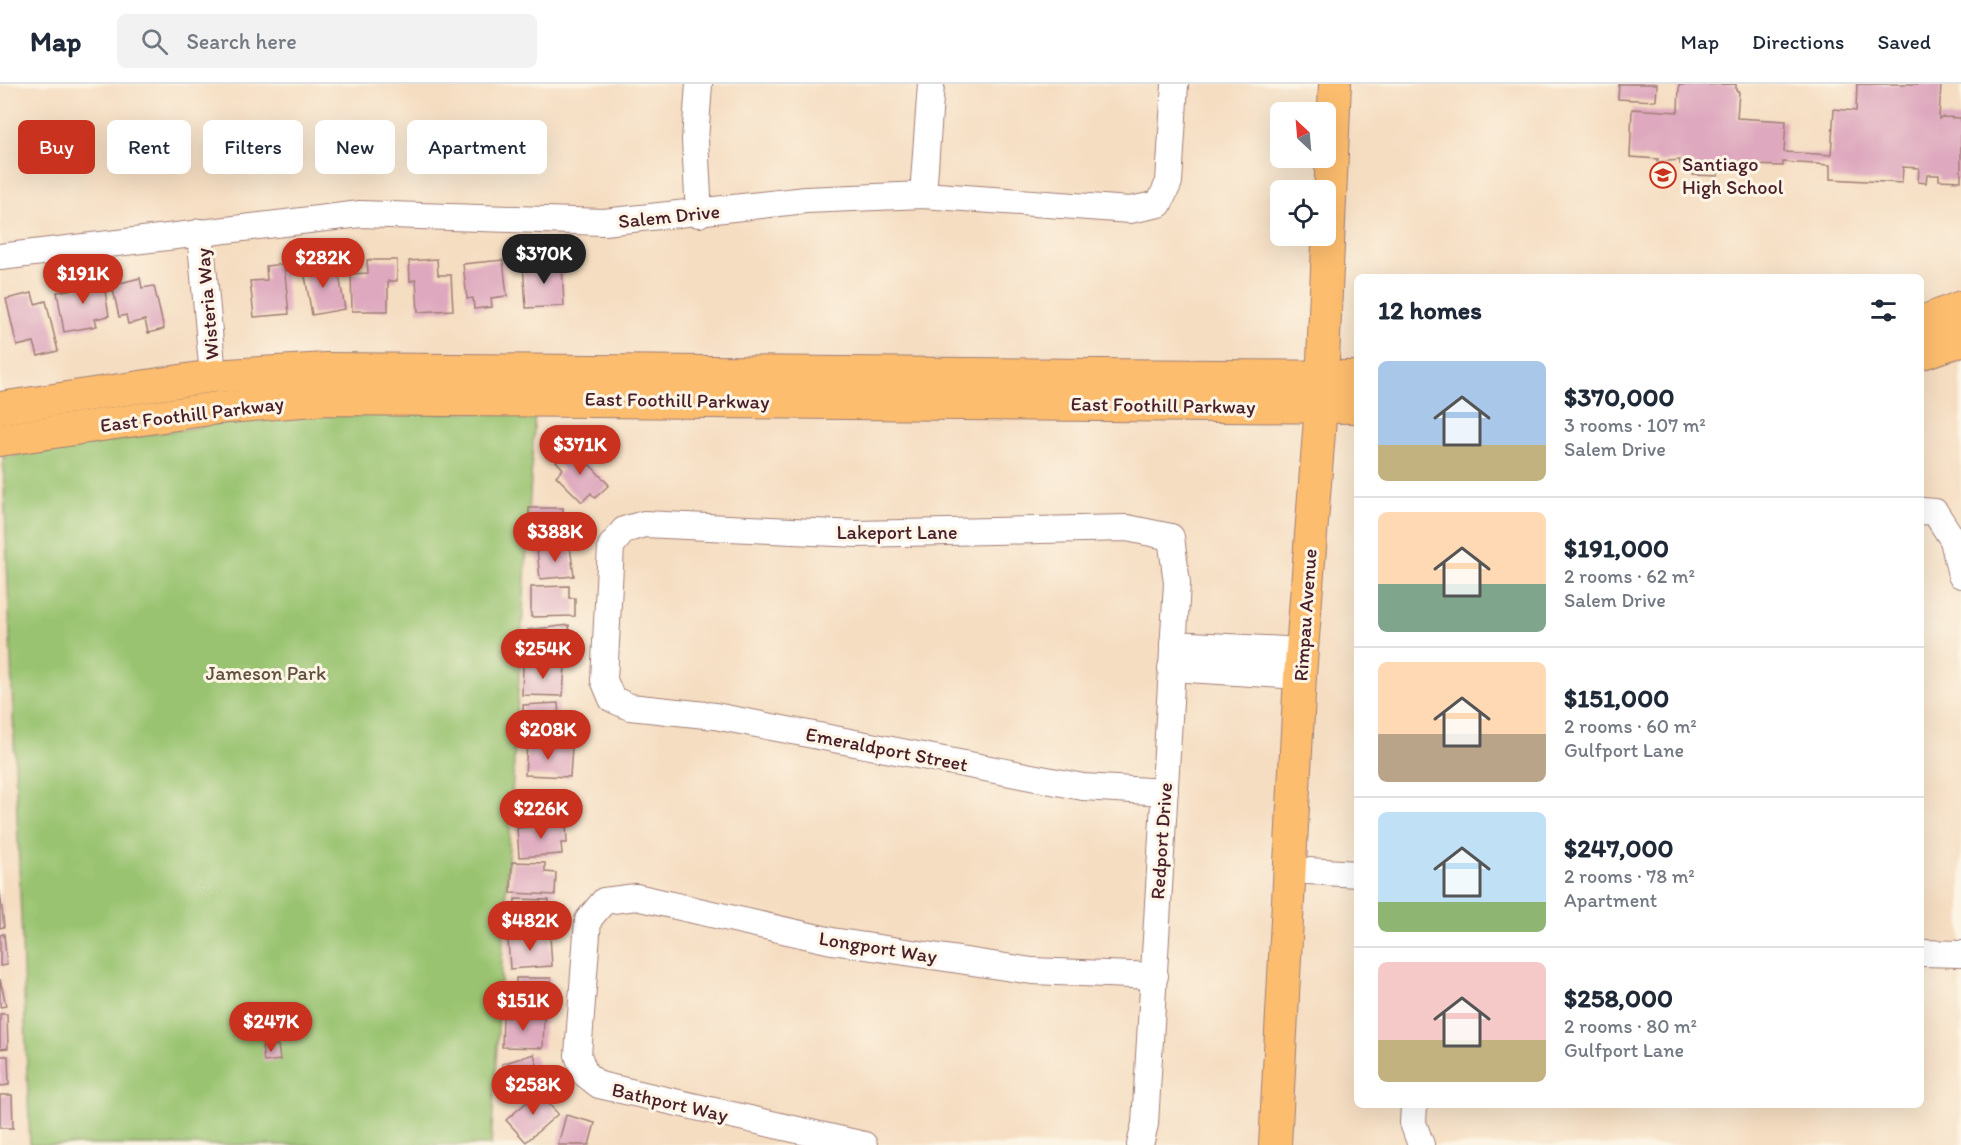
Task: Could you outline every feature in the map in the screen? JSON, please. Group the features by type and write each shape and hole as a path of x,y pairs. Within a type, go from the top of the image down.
{"main road":[{"name":"Rimpau Avenue","path":"1275,1145 1301,664 1321,392 1335,84"},
{"path":"1924,321 1961,307"},
{"path":"1924,352 1961,340"},
{"name":"East Foothill Parkway","path":"0,408 213,376 326,369 529,369 1321,392 1354,405"},
{"name":"East Foothill Parkway","path":"0,440 217,408 327,399 1321,392 1354,379"}],"street":[{"path":"699,84 695,140 699,214"},
{"path":"923,195 931,84"},
{"name":"Salem Drive","path":"0,257 360,214 604,222 699,214 806,200 923,195 1130,210 1159,204 1168,182 1175,84"},
{"name":"Wisteria Way","path":"200,232 213,376"},
{"path":"1928,511 1953,540 1961,575"},
{"name":"Lakeport Lane","path":"612,699 604,680 612,546 624,530 645,524 857,534 1127,528 1171,537"},
{"name":"Redport Drive","path":"1140,1145 1145,1124 1155,976 1177,583 1171,537"},
{"path":"1172,656 1301,664"},
{"name":"Emeraldport Street","path":"612,699 630,707 715,716 1083,787 1164,792"},
{"path":"1291,870 1354,874"},
{"name":"Longport Way","path":"585,1074 578,1055 588,920 604,901 636,897 832,941 1032,970 1155,976"},
{"path":"1924,953 1961,954"},
{"name":"Bathport Way","path":"585,1074 598,1086 864,1145"},
{"path":"1413,1108 1413,1123 1420,1144"}],"green space":[{"name":"Jameson Park","path":"535,411 491,1145 30,1145 3,457 268,416"}],"building":[{"path":"1619,84 1657,84 1656,101 1618,99"},
{"path":"1736,84 1736,91 1739,92 1737,118 1786,121 1784,152 1831,155 1834,109 1856,111 1857,84 1941,84 1939,119 1942,117 1961,118 1961,181 1939,180 1939,175 1927,175 1926,183 1918,182 1919,168 1903,167 1902,183 1830,179 1830,165 1783,162 1783,166 1751,165 1751,167 1733,164 1733,168 1719,167 1718,176 1693,175 1694,165 1680,164 1680,160 1657,162 1658,159 1630,157 1632,109 1678,112 1679,85"},
{"path":"437,259 438,275 451,275 453,310 418,312 416,280 410,281 409,261"},
{"path":"367,260 397,260 397,281 388,281 388,311 352,311 351,274 368,273"},
{"path":"503,260 507,296 491,298 492,307 474,309 473,298 467,299 463,264"},
{"path":"325,261 327,277 339,275 345,309 312,315 303,265"},
{"path":"562,262 564,306 526,308 523,264"},
{"path":"284,264 289,314 254,317 250,281 267,280 266,266"},
{"path":"103,278 109,316 95,319 97,326 64,332 57,292 80,288 79,282"},
{"path":"140,278 142,288 154,286 164,329 148,333 145,320 128,324 126,315 119,317 112,285"},
{"path":"32,293 35,304 46,301 58,351 38,356 34,342 17,346 6,299"},
{"path":"572,446 609,485 595,498 591,493 582,502 556,476 563,469 556,461"},
{"path":"529,508 563,508 563,520 576,520 576,539 528,539"},
{"path":"570,546 574,576 540,579 537,549"},
{"path":"569,586 569,598 575,598 575,616 531,617 531,587"},
{"path":"569,625 572,654 531,658 528,630"},
{"path":"523,664 565,665 563,696 522,695"},
{"path":"558,703 560,734 525,736 523,705"},
{"path":"527,744 572,747 570,777 525,775"},
{"path":"566,824 567,843 561,843 562,854 519,857 517,828"},
{"path":"512,862 545,863 545,872 556,873 555,895 511,893"},
{"path":"0,891 4,927 0,928"},
{"path":"515,899 549,900 549,930 514,929"},
{"path":"4,934 7,965 0,966 0,935"},
{"path":"550,936 552,966 510,969 508,939"},
{"path":"516,978 551,978 551,1008 516,1008"},
{"path":"0,979 6,1006 0,1007"},
{"path":"0,1014 7,1014 8,1048 0,1049"},
{"path":"503,1017 544,1018 543,1048 502,1047"},
{"path":"278,1045 280,1060 264,1062 262,1047"},
{"path":"534,1054 542,1083 510,1093 502,1064"},
{"path":"0,1056 8,1056 9,1085 0,1086"},
{"path":"542,1089 553,1102 549,1104 558,1114 526,1142 506,1120"},
{"path":"0,1095 12,1095 13,1128 0,1128"},
{"path":"566,1115 595,1123 589,1145 558,1145"}],"place":[{"name":"Santiago High School","path":"1663,175"}]}
